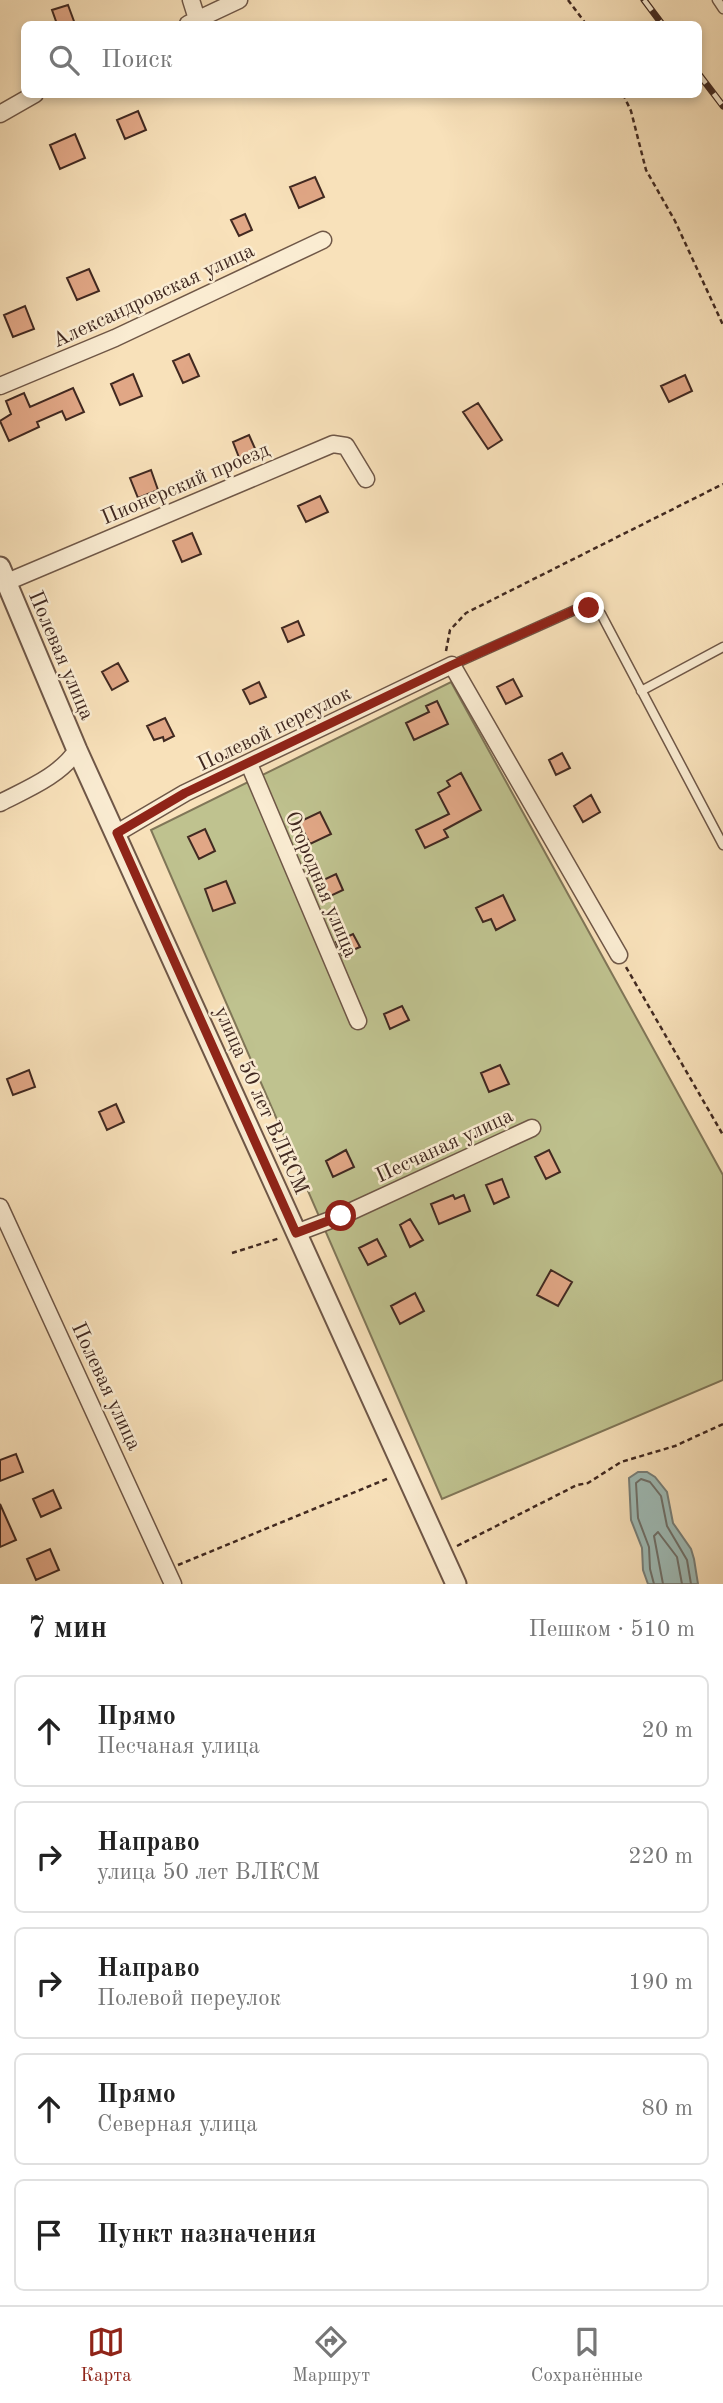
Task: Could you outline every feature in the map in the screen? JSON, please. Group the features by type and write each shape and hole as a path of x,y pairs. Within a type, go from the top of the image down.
{"street":[{"path":"191,0 193,21"},
{"path":"195,21 239,0"},
{"path":"0,114 28,98"},
{"name":"Александровская улица","path":"0,386 115,338 323,240"},
{"name":"Пионерский проезд","path":"3,574 333,444 346,446 366,479"},
{"name":"Полевая улица","path":"0,803 61,770 71,761 77,750 3,574"},
{"path":"452,665 619,956"},
{"name":"Полевой переулок","path":"117,833 185,793 452,665"},
{"name":"улица 50 лет ВЛКСМ","path":"77,750 456,1584"},
{"name":"Огородная улица","path":"249,764 358,1021"},
{"name":"Песчаная улица","path":"296,1233 341,1216 532,1128"},
{"name":"Полевая улица","path":"0,1207 170,1577"}],"lane":[{"path":"717,0 723,9"},
{"path":"452,665 577,609 589,608 601,614 723,845"},
{"path":"641,691 723,647"}],"path":[{"path":"568,0 584,21"},
{"path":"625,98 631,111 646,170 675,220 723,325"},
{"path":"452,665 445,649 450,630 466,613 723,484"},
{"path":"619,956 723,1135"},
{"path":"232,1253 296,1233"},
{"path":"443,1554 577,1485 588,1483 621,1462 675,1446 723,1424"},
{"path":"170,1577 405,1471"}],"green space":[{"path":"451,682 723,1175 723,1380 442,1499 151,830"}],"water":[{"path":"638,1472 647,1472 655,1477 667,1492 673,1523 691,1549 698,1584 648,1584 643,1570 642,1548 631,1520 629,1478"}],"building":[{"path":"68,5 74,21 56,21 52,10"},
{"path":"138,111 146,130 125,139 117,120"},
{"path":"75,134 85,158 60,169 50,145"},
{"path":"315,177 324,197 299,208 290,187"},
{"path":"245,214 252,230 239,236 231,220"},
{"path":"89,269 99,291 77,300 67,278"},
{"path":"25,306 34,329 13,337 4,315"},
{"path":"189,354 199,376 183,383 173,361"},
{"path":"133,374 142,396 120,405 111,384"},
{"path":"685,375 692,391 669,402 661,386"},
{"path":"73,388 84,412 66,420 62,411 37,422 39,427 9,441 0,421 11,414 6,401 24,393 30,407"},
{"path":"478,403 502,440 488,449 463,412"},
{"path":"249,435 257,453 240,460 233,442"},
{"path":"151,470 158,490 138,498 130,478"},
{"path":"320,496 328,512 306,522 298,506"},
{"path":"192,533 201,554 182,562 173,541"},
{"path":"298,621 304,635 288,642 282,628"},
{"path":"118,663 128,681 112,690 102,672"},
{"path":"513,679 522,696 506,704 497,687"},
{"path":"259,682 266,697 250,704 243,690"},
{"path":"437,701 448,724 414,740 406,723 429,712 426,706"},
{"path":"165,718 174,736 164,741 163,737 154,740 147,726"},
{"path":"562,753 570,768 556,775 549,760"},
{"path":"461,773 481,810 444,830 448,837 425,848 416,830 449,814 438,793 450,786 447,781"},
{"path":"591,795 600,812 583,822 574,806"},
{"path":"320,812 331,834 310,844 299,822"},
{"path":"205,829 215,851 199,859 188,837"},
{"path":"336,874 343,890 324,899 317,883"},
{"path":"226,881 235,903 213,911 205,889"},
{"path":"503,895 515,920 496,930 491,919 483,922 476,908"},
{"path":"353,934 360,947 342,955 336,942"},
{"path":"402,1006 409,1020 390,1029 384,1014"},
{"path":"500,1065 509,1084 489,1092 481,1073"},
{"path":"29,1070 35,1087 13,1095 7,1079"},
{"path":"116,1104 124,1122 107,1130 99,1112"},
{"path":"346,1150 354,1167 333,1177 326,1161"},
{"path":"549,1150 560,1172 546,1179 535,1157"},
{"path":"502,1179 509,1197 494,1204 486,1185"},
{"path":"453,1195 455,1199 464,1195 470,1211 439,1224 431,1204"},
{"path":"410,1219 423,1240 410,1247 400,1225"},
{"path":"377,1239 386,1256 368,1265 359,1248"},
{"path":"551,1270 572,1282 558,1306 537,1295"},
{"path":"415,1293 424,1311 400,1324 391,1306"},
{"path":"16,1454 23,1472 0,1481 0,1460"},
{"path":"53,1490 61,1508 41,1517 33,1499"},
{"path":"0,1504 16,1540 0,1547"},
{"path":"50,1549 59,1570 36,1580 27,1559"}],"railway":[{"path":"644,0 660,21"},
{"path":"702,78 723,106"}],"route":[{"path":"341,1216 296,1233 117,833 185,793 452,665 577,609 589,608"}]}
